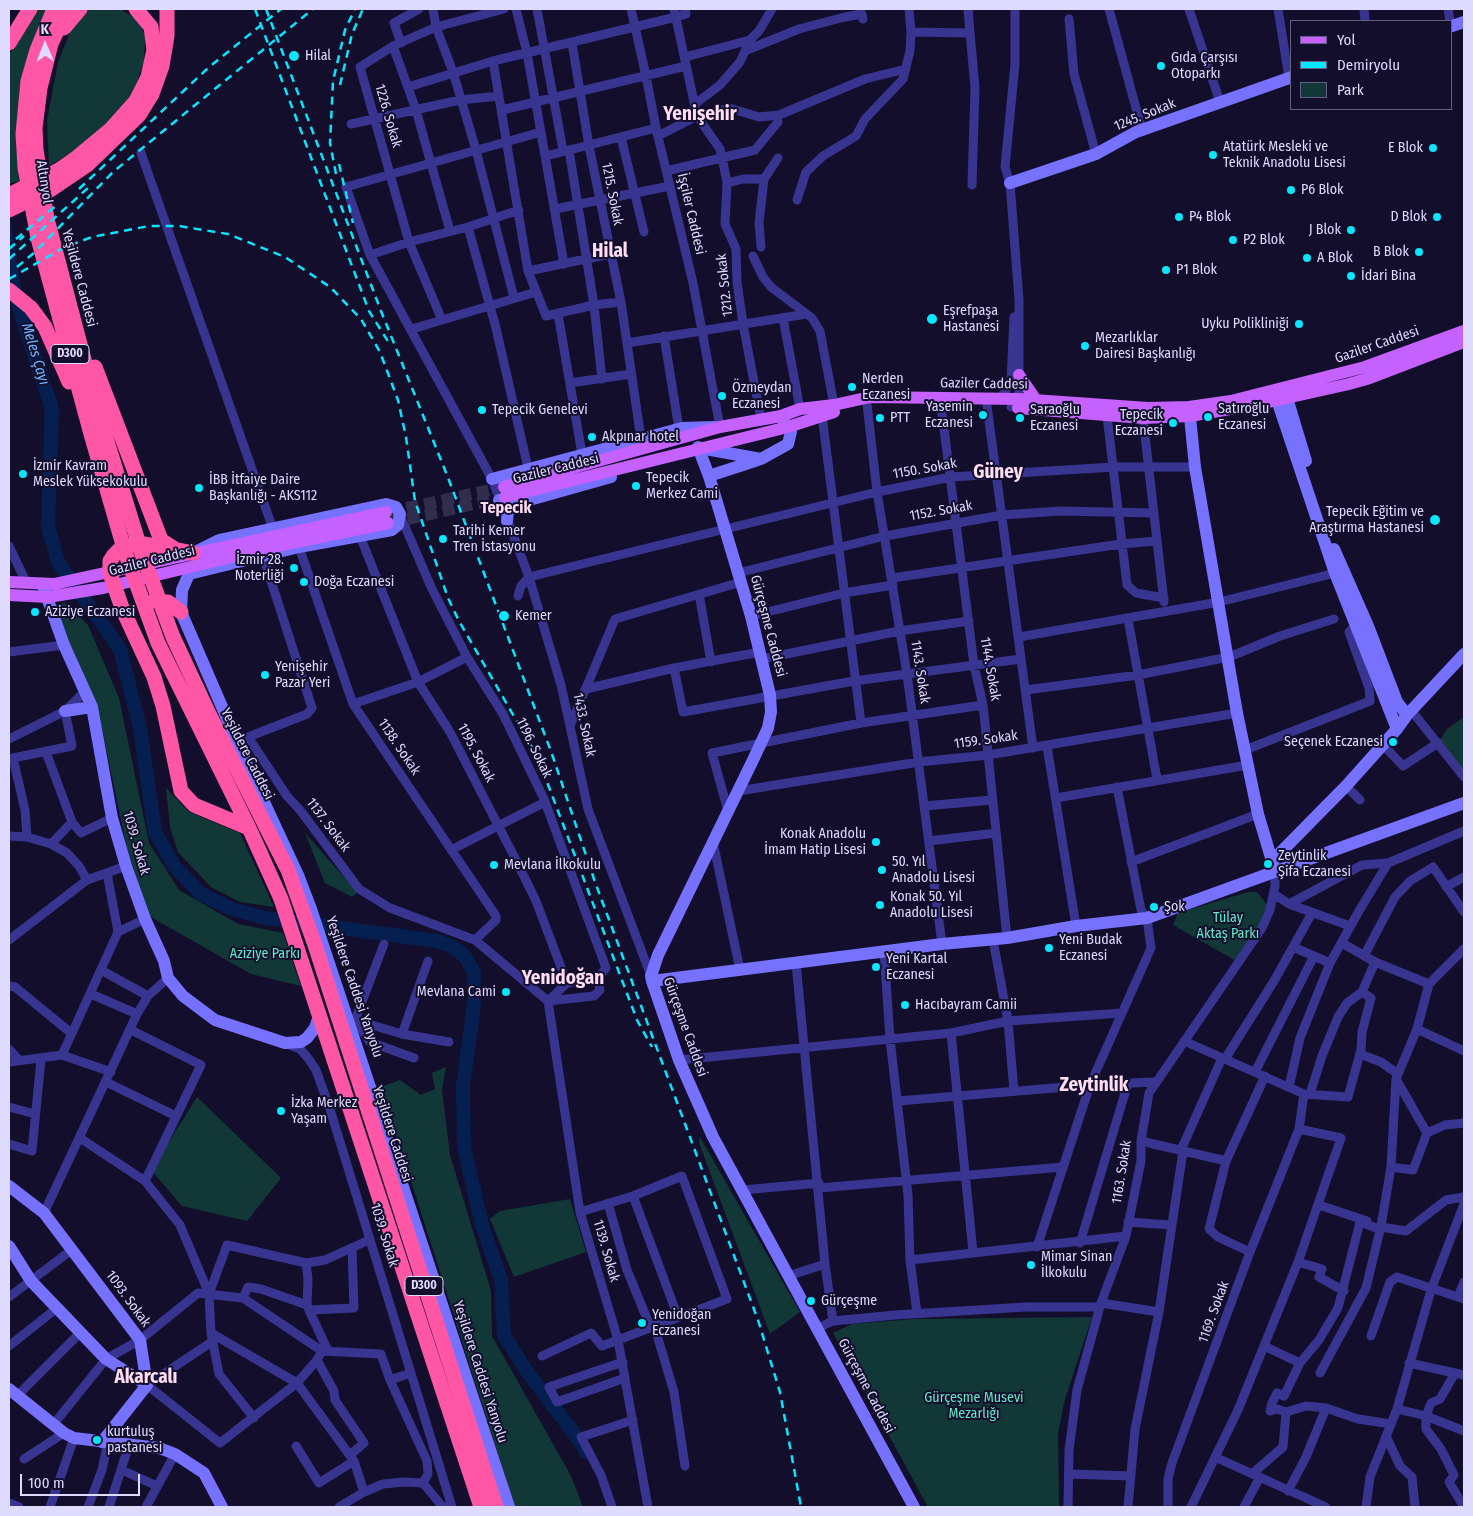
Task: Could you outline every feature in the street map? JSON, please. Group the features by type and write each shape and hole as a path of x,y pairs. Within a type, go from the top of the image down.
{"highway":[{"path":"9,43 30,9"},
{"name":"Altınyol","path":"48,274 31,166 23,134 28,81 36,50 54,9"},
{"name":"Yeşildere Caddesi","path":"67,9 51,44 37,106 31,166 47,219 97,409 141,551 201,715 281,899 481,1507"},
{"path":"51,44 80,9"},
{"path":"9,205 75,159 111,129 136,101 148,77 154,50 151,27 136,9"},
{"path":"9,205 50,190 87,165 139,115 152,94 162,66 167,36 167,9"},
{"name":"Yeşildere Caddesi","path":"48,274 125,552 158,643 201,715 288,870 307,910 356,1058 496,1507"},
{"path":"63,284 158,533 166,545 177,550"},
{"path":"9,290 31,308 45,327 91,434"},
{"path":"193,553 144,544 126,546 110,561 112,580 134,634 152,671 163,706 182,791 194,805 249,828"},
{"path":"134,634 137,614 148,602 163,600 181,612"}],"main road":[{"name":"1245. Sokak","path":"1010,183 1096,154 1142,130 1290,77"},
{"name":"Gaziler Caddesi","path":"1279,395 1464,332"},
{"name":"Gaziler Caddesi","path":"503,495 720,427 780,416 800,409 834,405 870,397 1015,403 1107,416 1143,418 1189,412 1370,378 1464,342"},
{"path":"1019,375 1036,400"},
{"path":"1279,395 1335,573 1358,627 1397,730"},
{"path":"1279,395 1335,552 1368,626 1397,702 1409,713"},
{"name":"Gaziler Caddesi","path":"1015,403 1036,400 1189,412"},
{"name":"Gaziler Caddesi","path":"503,495 788,426 867,404 941,405 992,402"},
{"path":"1189,412 1194,467 1229,657 1237,713 1258,814 1274,866"},
{"path":"709,476 761,459 788,444 791,438 788,426 780,416"},
{"path":"492,479 680,429 703,426 720,427"},
{"path":"503,495 504,506 519,503 689,454 698,447 761,459"},
{"name":"Gürçeşme Caddesi","path":"698,447 709,476 752,616 770,695 771,712 761,742 658,956 652,979 679,1060 713,1137 914,1507"},
{"path":"508,521 508,511 519,503"},
{"name":"Gaziler Caddesi","path":"9,595 50,590 96,590 112,580 193,553 219,540 386,504 396,507 400,514"},
{"path":"389,521 400,522 400,514"},
{"name":"Gaziler Caddesi","path":"193,553 389,521"},
{"name":"Gaziler Caddesi","path":"189,574 299,547 360,536 389,521"},
{"name":"Gaziler Caddesi","path":"9,582 50,590 92,576 112,580 161,574 389,521"},
{"path":"161,574 189,574"},
{"name":"Yeşildere Caddesi Yanyolu","path":"189,574 182,590 181,612 251,774 298,875 307,910"},
{"name":"1039. Sokak","path":"50,590 64,645 86,690 92,707 112,818 126,866 145,919 164,961 168,978 183,996 215,1020 285,1043 300,1046"},
{"path":"1274,866 1382,744 1397,730 1409,713 1464,654"},
{"path":"65,712 92,707"},
{"path":"652,979 740,970 942,944 993,940 1076,926 1147,918 1274,866 1464,803"},
{"path":"300,1046 312,1033 320,1013"},
{"name":"Yeşildere Caddesi Yanyolu","path":"356,1058 509,1507"},
{"name":"1093. Sokak","path":"9,1186 44,1213 140,1340 147,1385"},
{"path":"9,1246 31,1281 106,1358 147,1385 105,1442"},
{"path":"11,1391 53,1425 69,1435 105,1442 159,1448 175,1454 204,1473 222,1507"}],"street":[{"path":"419,9 394,23 397,45 450,232"},
{"path":"433,9 436,27 453,72 476,150 514,298"},
{"name":"1226. Sokak","path":"442,320 409,242 360,67 397,45 436,27 504,9"},
{"path":"516,9 546,156 564,264"},
{"path":"537,9 546,48 552,97 578,204 588,260 602,379"},
{"name":"İşçiler Caddesi","path":"630,9 693,283 720,427"},
{"path":"408,87 493,61 635,27 675,13 686,14 685,9"},
{"path":"502,110 580,90 646,76 750,40 759,31 772,9"},
{"path":"797,200 806,172 823,156 856,136 865,119 895,90 906,69 911,32 909,9"},
{"path":"968,9 975,87 972,186"},
{"path":"1014,9 1015,64 1005,167 1010,183 1019,300 1019,375 1015,403"},
{"path":"1109,9 1142,130"},
{"path":"1189,9 1220,102"},
{"path":"1278,9 1290,77"},
{"name":"1212. Sokak","path":"675,13 697,116 720,149 728,183 725,224 736,249 737,282 743,324 761,419"},
{"path":"747,50 799,29 862,14 863,19"},
{"path":"1069,19 1074,74 1096,154"},
{"path":"911,32 970,33"},
{"path":"695,104 720,85 740,62 750,40"},
{"name":"1215. Sokak","path":"572,43 589,146 621,302 641,438"},
{"path":"493,61 528,271 546,316 594,305 621,302"},
{"path":"546,156 621,137 657,132 697,116 729,108 759,117 779,115 865,79 906,69"},
{"path":"351,124 460,100 499,96"},
{"path":"666,171 754,150 778,122"},
{"path":"390,176 541,132"},
{"path":"621,137 644,232"},
{"path":"141,153 272,529"},
{"path":"761,247 759,223 764,179 778,158"},
{"name":"1433. Sokak","path":"390,176 346,187 370,255 492,479 503,495 508,521 529,577 562,685 588,809 652,979"},
{"path":"728,183 744,179 764,179"},
{"path":"554,209 670,186"},
{"path":"370,255 409,242 468,227 519,210"},
{"path":"468,227 490,306 528,468"},
{"path":"528,271 610,254"},
{"path":"753,256 763,277 771,287 812,318 820,331 834,405"},
{"path":"412,329 536,292"},
{"path":"1017,292 1014,300 1011,382 1003,395 992,402 996,473 1033,748"},
{"path":"558,314 582,454"},
{"path":"627,343 806,314"},
{"path":"783,318 800,409"},
{"path":"664,336 680,429"},
{"path":"570,383 631,374"},
{"name":"1143. Sokak","path":"867,404 877,492 907,674 942,944"},
{"name":"1144. Sokak","path":"941,405 974,665 984,705 992,800 1008,938"},
{"path":"822,415 849,642 861,723"},
{"path":"1107,416 1127,586 1136,593 1164,598"},
{"path":"1143,418 1166,610"},
{"name":"1150. Sokak","path":"529,577 833,502 951,477 1114,467 1194,467"},
{"name":"1152. Sokak","path":"586,689 615,619 699,594 740,578 885,536 955,522 1002,515 1060,511 1118,514 1154,513"},
{"name":"1196. Sokak","path":"400,514 432,589 467,657 502,714 545,802 606,968 598,978"},
{"path":"389,521 411,537"},
{"name":"1195. Sokak","path":"360,536 418,682 450,732 499,826 536,901 567,983"},
{"path":"752,616 892,581 1121,544 1157,541"},
{"path":"9,546 27,584"},
{"name":"1138. Sokak","path":"299,547 353,704 496,916 496,920 475,940"},
{"name":"1137. Sokak","path":"263,556 312,708 307,714 248,738 286,796 300,810 359,889 390,908 475,940 548,1001"},
{"path":"1019,637 1219,602 1335,573"},
{"path":"518,596 521,586 529,577"},
{"path":"699,594 711,662"},
{"path":"1128,619 1157,779"},
{"path":"1026,690 1138,675 1229,657 1280,636 1334,619"},
{"path":"570,726 586,689 674,668 849,642 899,631 969,621"},
{"path":"1245,750 1370,701 1369,688 1349,632 1353,628 1358,627"},
{"path":"9,652 64,645"},
{"path":"353,704 418,682 467,657"},
{"path":"674,668 684,712 854,681 1021,659"},
{"path":"9,739 65,712 86,690"},
{"path":"728,812 712,753 912,714 984,705"},
{"path":"27,837 25,810 13,782 13,758 72,746 65,712"},
{"name":"1159. Sokak","path":"738,791 918,762 988,755 1047,746 1237,713"},
{"path":"1409,713 1438,743 1464,777"},
{"path":"1382,744 1403,766 1438,743"},
{"path":"1047,746 1076,926"},
{"path":"46,752 72,822 81,833 112,818"},
{"path":"1056,798 1157,779 1248,765"},
{"path":"1346,786 1360,800"},
{"path":"1038,1247 1090,1085 1151,948 1147,918 1141,910 1117,787"},
{"path":"924,806 992,800"},
{"path":"451,850 545,802"},
{"path":"1131,862 1258,814"},
{"path":"52,844 72,822"},
{"path":"929,841 996,833"},
{"path":"1289,904 1362,865 1388,863 1463,834"},
{"path":"9,836 27,837 52,844 67,853 79,866 87,880"},
{"path":"713,842 740,970"},
{"path":"1289,1086 1300,1038 1330,963 1388,863"},
{"path":"9,940 87,880 126,866"},
{"name":"1163. Sokak","path":"1068,1507 1069,1474 1077,1390 1101,1305 1126,1236 1141,1161 1141,1141 1150,1092 1154,1082 1262,928 1270,910 1274,894 1274,866"},
{"path":"1364,956 1395,897 1410,881 1433,867 1464,912"},
{"path":"62,1055 118,932 107,873"},
{"path":"1446,887 1464,877"},
{"path":"1274,894 1289,904 1350,926"},
{"path":"1128,1507 1135,1429 1160,1312 1182,1150 1224,1058 1274,981 1312,913"},
{"path":"118,932 145,919"},
{"path":"993,940 1008,1021 1014,1091"},
{"path":"1342,943 1375,962 1429,984"},
{"path":"356,1020 384,944"},
{"path":"1293,947 1330,963"},
{"path":"1320,1373 1366,1288 1391,1168 1397,1076 1417,1029 1429,984 1464,949"},
{"path":"884,951 890,1039 911,1224 910,1260 917,1313"},
{"path":"1255,1072 1314,956"},
{"path":"402,1034 428,961"},
{"path":"1184,1041 1307,1094 1348,1097 1360,1054 1362,1032 1371,998 1362,992 1375,962"},
{"path":"796,963 819,1185 825,1264 833,1321"},
{"path":"101,970 148,996"},
{"path":"44,1213 138,1014 148,996 168,978"},
{"path":"598,978 600,990 594,996 548,1001 567,983 598,978"},
{"path":"9,986 15,988 71,1033"},
{"name":"1169. Sokak","path":"1168,1507 1168,1479 1172,1463 1250,1252 1299,1129 1307,1094 1338,1016 1347,1003 1362,992"},
{"path":"91,994 138,1014"},
{"name":"1139. Sokak","path":"548,1001 580,1212 618,1340 648,1507"},
{"path":"679,1060 951,1033 1008,1021 1122,1013"},
{"path":"356,1020 402,1034 449,1042"},
{"path":"356,1020 370,1042 414,1058"},
{"path":"1417,1029 1464,1051"},
{"path":"130,1030 201,1065 145,1181"},
{"path":"951,1033 973,1252"},
{"path":"356,1058 370,1042"},
{"name":"1039. Sokak","path":"300,1046 316,1070 330,1106 369,1240 452,1507"},
{"path":"9,1049 19,1060"},
{"path":"1360,1054 1381,1062 1397,1076 1427,1133"},
{"path":"9,1062 62,1055 111,1072"},
{"path":"9,1144 32,1151 41,1059"},
{"path":"1250,1252 1218,1237 1209,1229 1226,1161 1265,1076"},
{"path":"106,1082 176,1116"},
{"path":"898,1101 1090,1085 1154,1082"},
{"path":"1080,1243 1128,1084"},
{"path":"9,1107 35,1114"},
{"path":"1391,1168 1413,1170 1427,1133 1445,1125 1464,1124"},
{"path":"1191,1507 1217,1458 1264,1346 1298,1262 1341,1138 1299,1129"},
{"path":"80,1138 145,1181 180,1225 209,1294 212,1337 219,1374 254,1418"},
{"path":"1141,1141 1226,1161"},
{"path":"743,1190 1063,1167"},
{"path":"542,1356 592,1333 602,1346 727,1299 682,1176 633,1196 580,1212"},
{"path":"633,1196 678,1317"},
{"path":"1391,1424 1358,1419 1326,1408 1306,1406 1286,1412 1277,1409 1270,1411 1277,1393 1284,1396 1300,1363 1319,1340 1338,1308 1344,1291 1360,1222 1406,1230 1446,1200 1464,1197"},
{"path":"608,1203 628,1270 652,1326 674,1392 685,1466"},
{"path":"1366,1507 1370,1477 1397,1410 1431,1290 1464,1204"},
{"path":"1319,1205 1380,1227"},
{"path":"1128,1222 1171,1225"},
{"path":"910,1260 973,1252 1080,1243 1126,1236"},
{"path":"209,1294 227,1245 306,1263 326,1260 369,1240"},
{"path":"242,1298 248,1288 261,1289 308,1308 354,1308 352,1248"},
{"path":"9,1297 73,1249"},
{"path":"1298,1262 1322,1269 1319,1277 1344,1291"},
{"path":"306,1263 308,1308 325,1351"},
{"path":"788,1276 825,1264"},
{"path":"1371,1336 1381,1303 1390,1282 1397,1278 1461,1298 1464,1282"},
{"path":"53,1425 106,1358 140,1340 198,1293 242,1298 325,1351 381,1354 390,1380 427,1461 428,1474 423,1483"},
{"path":"818,1328 833,1321 917,1313 1101,1305 1160,1312"},
{"path":"9,1346 57,1308"},
{"path":"11,1391 81,1332"},
{"path":"212,1337 297,1383 352,1458 364,1492"},
{"path":"212,1337 147,1385 220,1443 297,1383 325,1351"},
{"path":"1264,1346 1300,1363"},
{"path":"296,1446 319,1483 352,1458 364,1443 335,1400 334,1391 318,1360"},
{"path":"623,1362 549,1387 557,1402 625,1378"},
{"path":"1409,1363 1460,1374 1440,1399 1432,1403 1426,1416 1426,1429 1442,1450 1454,1476 1448,1482 1464,1507"},
{"path":"390,1380 411,1373"},
{"path":"1288,1491 1306,1457 1326,1408"},
{"path":"1397,1410 1426,1416 1463,1433"},
{"path":"1244,1507 1256,1476 1283,1448 1286,1412"},
{"path":"612,1507 601,1475 581,1437 633,1420"},
{"path":"24,1459 69,1435"},
{"path":"50,1507 69,1435"},
{"path":"1387,1438 1400,1466 1412,1477 1415,1507"},
{"path":"88,1507 102,1470 105,1442"},
{"path":"109,1507 129,1445"},
{"path":"146,1507 175,1454"},
{"path":"1217,1458 1326,1507"},
{"path":"122,1470 157,1486"},
{"path":"1069,1474 1131,1476"},
{"path":"339,1507 364,1492 383,1484 423,1483"},
{"path":"423,1483 443,1507"},
{"path":"9,1502 19,1507"}],"green space":[{"path":"38,9 46,9 16,145 19,181 9,184 9,55"},
{"path":"90,9 120,9 133,17 141,26 145,36 144,62 133,93 117,114 80,148 49,166 47,121 58,62 72,27 84,12"},
{"name":"Aziziye Parkı","path":"65,603 88,625 119,698 149,843 179,890 238,924 283,933 301,986 251,974 149,916 127,848 101,724 55,605"},
{"path":"1464,717 1464,777 1438,743 1447,729"},
{"path":"166,788 189,812 240,833 274,907 240,902 211,887 178,852 170,827"},
{"path":"305,833 357,892 352,897 325,883"},
{"name":"Tülay Aktaş Parkı","path":"1248,892 1257,892 1269,907 1238,962 1173,925 1178,913"},
{"path":"446,1067 442,1090 450,1155 491,1291 492,1336 571,1476 583,1507 515,1507 381,1087 400,1080 421,1095 435,1089 432,1073"},
{"path":"197,1097 281,1178 247,1221 182,1206 151,1170"},
{"path":"700,1137 800,1312 770,1334 699,1143"},
{"path":"570,1199 586,1252 514,1277 490,1219 500,1211"},
{"name":"Gürçeşme Musevi Mezarlığı","path":"1092,1317 1065,1399 1058,1433 1059,1507 928,1507 833,1333 852,1324 915,1319"}],"water":[{"name":"Meles Çayı","path":"9,210 21,289 9,292"}],"waterway":[{"path":"9,269 22,317 52,409 48,526 58,562 120,649 140,728 155,832 175,867 201,894 232,909 265,918 437,941 451,946 464,955 474,972 474,1005 463,1086 464,1147 482,1225 501,1280 504,1335 526,1370 586,1452"}],"tunnel":[{"path":"389,512 504,487"},
{"path":"390,523 505,497"}],"railway":[{"path":"255,9 369,311 389,343"},
{"path":"266,9 381,311 447,475 552,754 595,882 758,1320 780,1392 801,1507"},
{"path":"79,189 208,68 281,9"},
{"path":"17,267 35,252 113,172 313,9"},
{"path":"336,174 330,143 333,81 345,30 355,9"},
{"path":"340,85 352,34 363,9"},
{"path":"339,164 353,223"},
{"path":"9,259 89,187"},
{"path":"16,239 57,205"},
{"path":"9,279 63,248 92,237 149,226 179,226 228,234 285,257 330,287 361,319 380,352 398,400 406,437 415,501 448,598 459,621 538,758 637,1020 652,1047"},
{"path":"9,249 24,236"}],"place":[{"name":"Hilal","path":"294,56"},
{"name":"Gıda Çarşısı Otoparkı","path":"1161,66"},
{"name":"E Blok","path":"1433,148"},
{"name":"Atatürk Mesleki ve Teknik Anadolu Lisesi","path":"1213,155"},
{"name":"P6 Blok","path":"1291,190"},
{"name":"P4 Blok","path":"1179,217"},
{"name":"D Blok","path":"1437,217"},
{"name":"J Blok","path":"1351,230"},
{"name":"P2 Blok","path":"1233,240"},
{"name":"B Blok","path":"1419,252"},
{"name":"A Blok","path":"1307,258"},
{"name":"P1 Blok","path":"1166,270"},
{"name":"İdari Bina","path":"1351,276"},
{"name":"Eşrefpaşa Hastanesi","path":"932,319"},
{"name":"Uyku Polikliniği","path":"1299,324"},
{"name":"Mezarlıklar Dairesi Başkanlığı","path":"1085,346"},
{"name":"Nerden Eczanesi","path":"852,387"},
{"name":"Özmeydan Eczanesi","path":"722,396"},
{"name":"Tepecik Genelevi","path":"482,410"},
{"name":"Yasemin Eczanesi","path":"983,415"},
{"name":"Satıroğlu Eczanesi","path":"1208,417"},
{"name":"PTT","path":"880,418"},
{"name":"Saraoğlu Eczanesi","path":"1020,418"},
{"name":"Tepecik Eczanesi","path":"1173,423"},
{"name":"Akpınar hotel","path":"592,437"},
{"name":"İzmir Kavram Meslek Yüksekokulu","path":"23,474"},
{"name":"Tepecik Merkez Cami","path":"636,486"},
{"name":"İBB İtfaiye Daire Başkanlığı - AKS112","path":"199,488"},
{"name":"Tepecik Eğitim ve Araştırma Hastanesi","path":"1435,520"},
{"name":"Tarihi Kemer Tren İstasyonu","path":"443,539"},
{"name":"İzmir 28. Noterliği","path":"294,568"},
{"name":"Doğa Eczanesi","path":"304,582"},
{"name":"Aziziye Eczanesi","path":"35,612"},
{"name":"Kemer","path":"504,616"},
{"name":"Yenişehir Pazar Yeri","path":"265,675"},
{"name":"Seçenek Eczanesi","path":"1393,742"},
{"name":"Konak Anadolu İmam Hatip Lisesi","path":"876,842"},
{"name":"Zeytinlik Şifa Eczanesi","path":"1268,864"},
{"name":"Mevlana İlkokulu","path":"494,865"},
{"name":"50. Yıl Anadolu Lisesi","path":"882,870"},
{"name":"Konak 50. Yıl Anadolu Lisesi","path":"880,905"},
{"name":"Şok","path":"1154,907"},
{"name":"Yeni Budak Eczanesi","path":"1049,948"},
{"name":"Yeni Kartal Eczanesi","path":"876,967"},
{"name":"Mevlana Cami","path":"506,992"},
{"name":"Hacıbayram Camii","path":"905,1005"},
{"name":"İzka Merkez Yaşam","path":"281,1111"},
{"name":"Mimar Sinan İlkokulu","path":"1031,1265"},
{"name":"Gürçeşme","path":"811,1301"},
{"name":"Yenidoğan Eczanesi","path":"642,1323"},
{"name":"kurtuluş pastanesi","path":"97,1440"}],"district":[{"name":"Yenişehir","path":"700,115"},
{"name":"Hilal","path":"610,252"},
{"name":"Güney","path":"998,473"},
{"name":"Tepecik","path":"506,509"},
{"name":"Yenidoğan","path":"563,979"},
{"name":"Zeytinlik","path":"1094,1086"},
{"name":"Akarcalı","path":"146,1378"}]}
